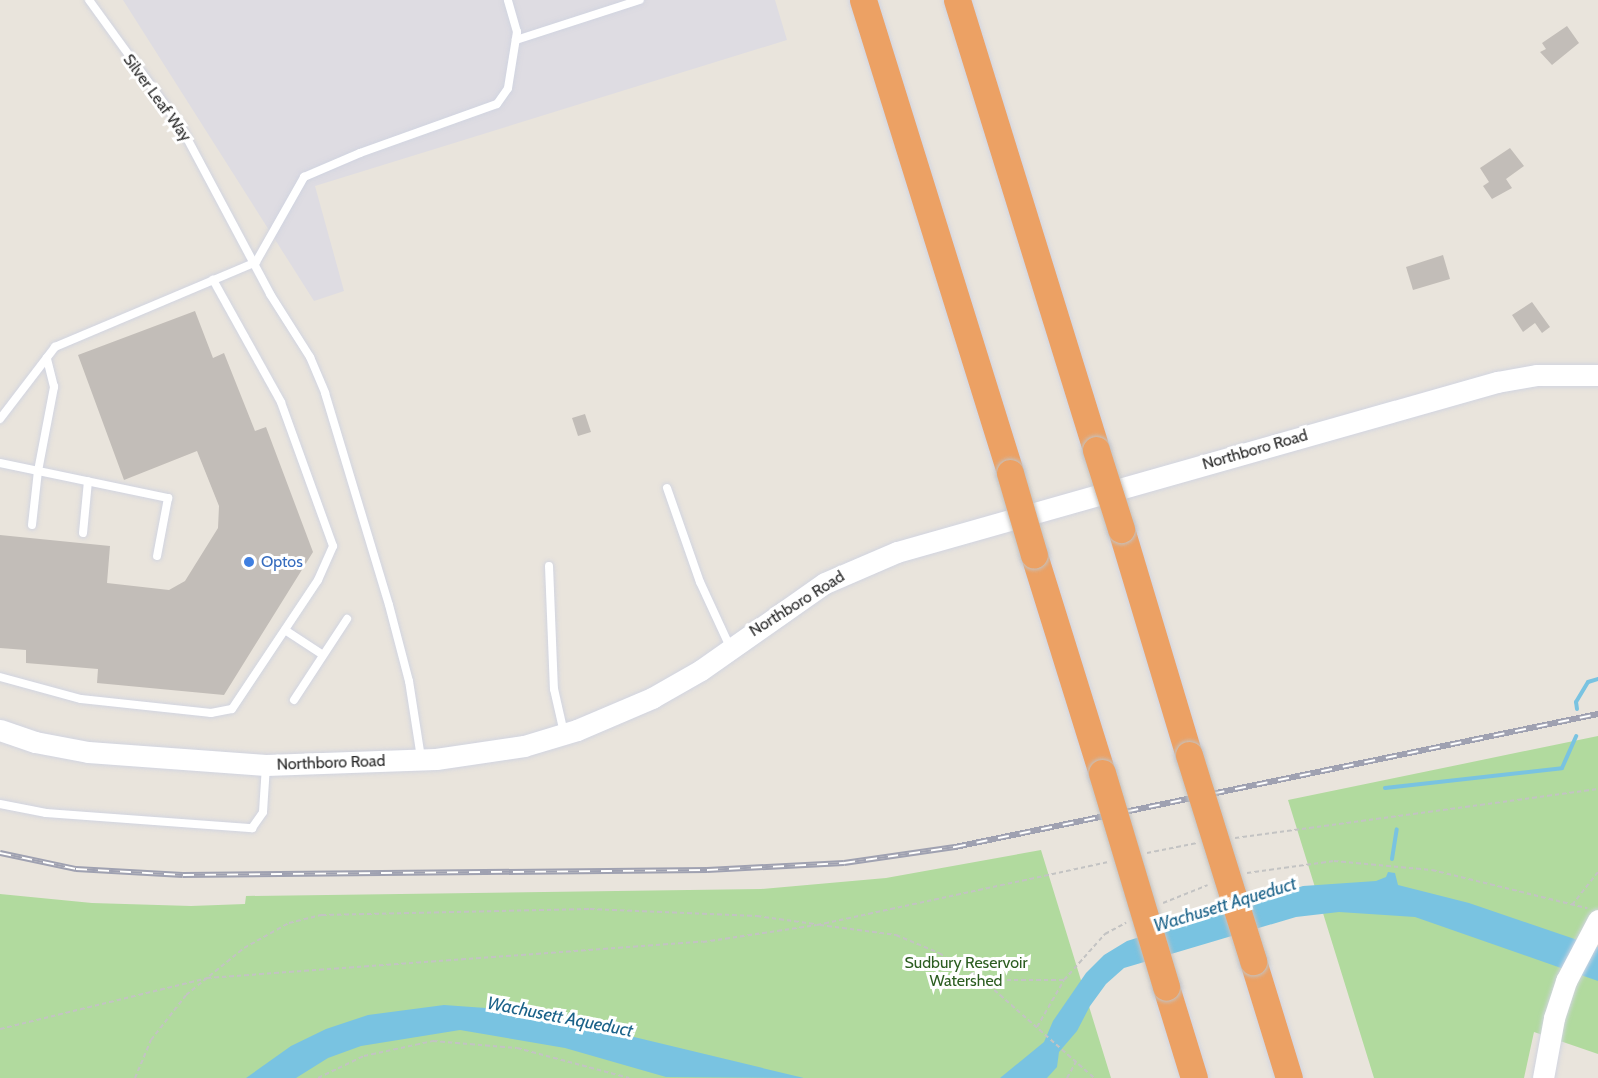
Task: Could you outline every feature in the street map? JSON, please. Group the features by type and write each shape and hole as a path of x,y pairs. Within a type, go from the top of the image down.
{"highway":[{"path":"849,0 925,192"},
{"path":"863,0 925,192 1194,1078"},
{"path":"958,0 1289,1078"}],"main road":[{"name":"Northboro Road","path":"0,730 35,742 106,754 266,765 421,760 495,752 564,735 652,698 833,579 918,546 1497,382 1557,374 1598,375"},
{"path":"1543,1078 1554,1018 1566,981 1592,921"}],"lane":[{"name":"Silver Leaf Way","path":"89,0 98,16 181,127 325,393 410,681 421,760"},
{"path":"0,419 55,347 256,262 304,177 360,153 497,104 508,88 516,40 508,0"},
{"path":"516,40 640,0"},
{"path":"0,677 81,699 211,713 232,709 318,580 333,546 280,402 213,280"},
{"path":"32,525 38,471 54,387 47,358"},
{"path":"0,463 168,498 157,556"},
{"path":"83,533 88,481"},
{"path":"667,488 700,582 731,648"},
{"path":"549,566 553,680 564,735"},
{"path":"294,700 347,619"},
{"path":"285,630 323,655"},
{"path":"0,804 46,813 252,828 263,812 266,765"}],"path":[{"path":"1244,874 1334,861 1432,870 1572,905 1592,921"},
{"path":"1572,905 1598,873"},
{"path":"1162,904 1212,884"},
{"path":"135,1078 151,1040 186,995 244,948 289,923 322,915 590,909 757,916 912,940 983,980 1038,1029 1071,1054 1095,1078"},
{"path":"1038,1029 1064,980 1105,934 1134,919"},
{"path":"0,1029 207,978 703,942 818,925"},
{"path":"983,980 1064,980"},
{"path":"318,1078 364,1056 433,1041 517,1048 629,1078"},
{"path":"1067,1078 1077,1060"}],"shaded area":[{"path":"123,0 775,0 787,40 315,186 344,291 314,301"}],"green space":[{"path":"1598,736 1598,1054 1534,1032 1524,1078 1374,1078 1288,800"},
{"name":"Sudbury Reservoir Watershed","path":"1041,850 1111,1078 0,1078 0,894 92,903 191,906 245,904 246,896 761,889 886,878"}],"water":[{"path":"1388,872 1395,873 1398,885 1469,903 1598,947 1598,981 1415,917 1339,912 1296,917 1124,968 1106,984 1090,1006 1077,1031 1059,1052 1057,1067 1047,1078 1000,1078 1044,1042 1053,1021 1086,973 1104,955 1127,941 1303,886 1376,881 1386,877"},
{"path":"444,1005 526,1011 804,1078 666,1077 565,1048 460,1030 361,1046 328,1058 296,1078 246,1078 291,1046 326,1029 368,1015"}],"building":[{"path":"1567,26 1579,43 1552,65 1540,52 1546,49 1542,43"},
{"path":"1510,148 1524,166 1506,179 1512,188 1492,199 1483,186 1489,182 1480,168"},
{"path":"1443,255 1450,279 1413,290 1406,267"},
{"path":"1532,302 1550,327 1542,333 1535,323 1523,332 1512,315"},
{"path":"195,311 213,358 224,353 255,431 266,427 313,552 224,695 97,683 98,669 26,663 26,650 0,648 0,535 110,546 107,583 169,590 185,581 218,528 219,506 197,451 124,480 78,355"},
{"path":"585,414 591,432 578,436 572,418"}],"waterway":[{"path":"1577,709 1576,702 1588,682 1598,679"},
{"path":"1385,788 1562,768 1576,736"},
{"path":"1392,859 1397,829"}],"railway":[{"path":"0,853 76,869 183,875 707,870 844,863 955,847 1598,714"}],"place":[{"name":"Optos","path":"249,562"}],"water label":[{"name":"Wachusett Aqueduct","path":"1225,905"},
{"name":"Wachusett Aqueduct","path":"560,1017"}]}
